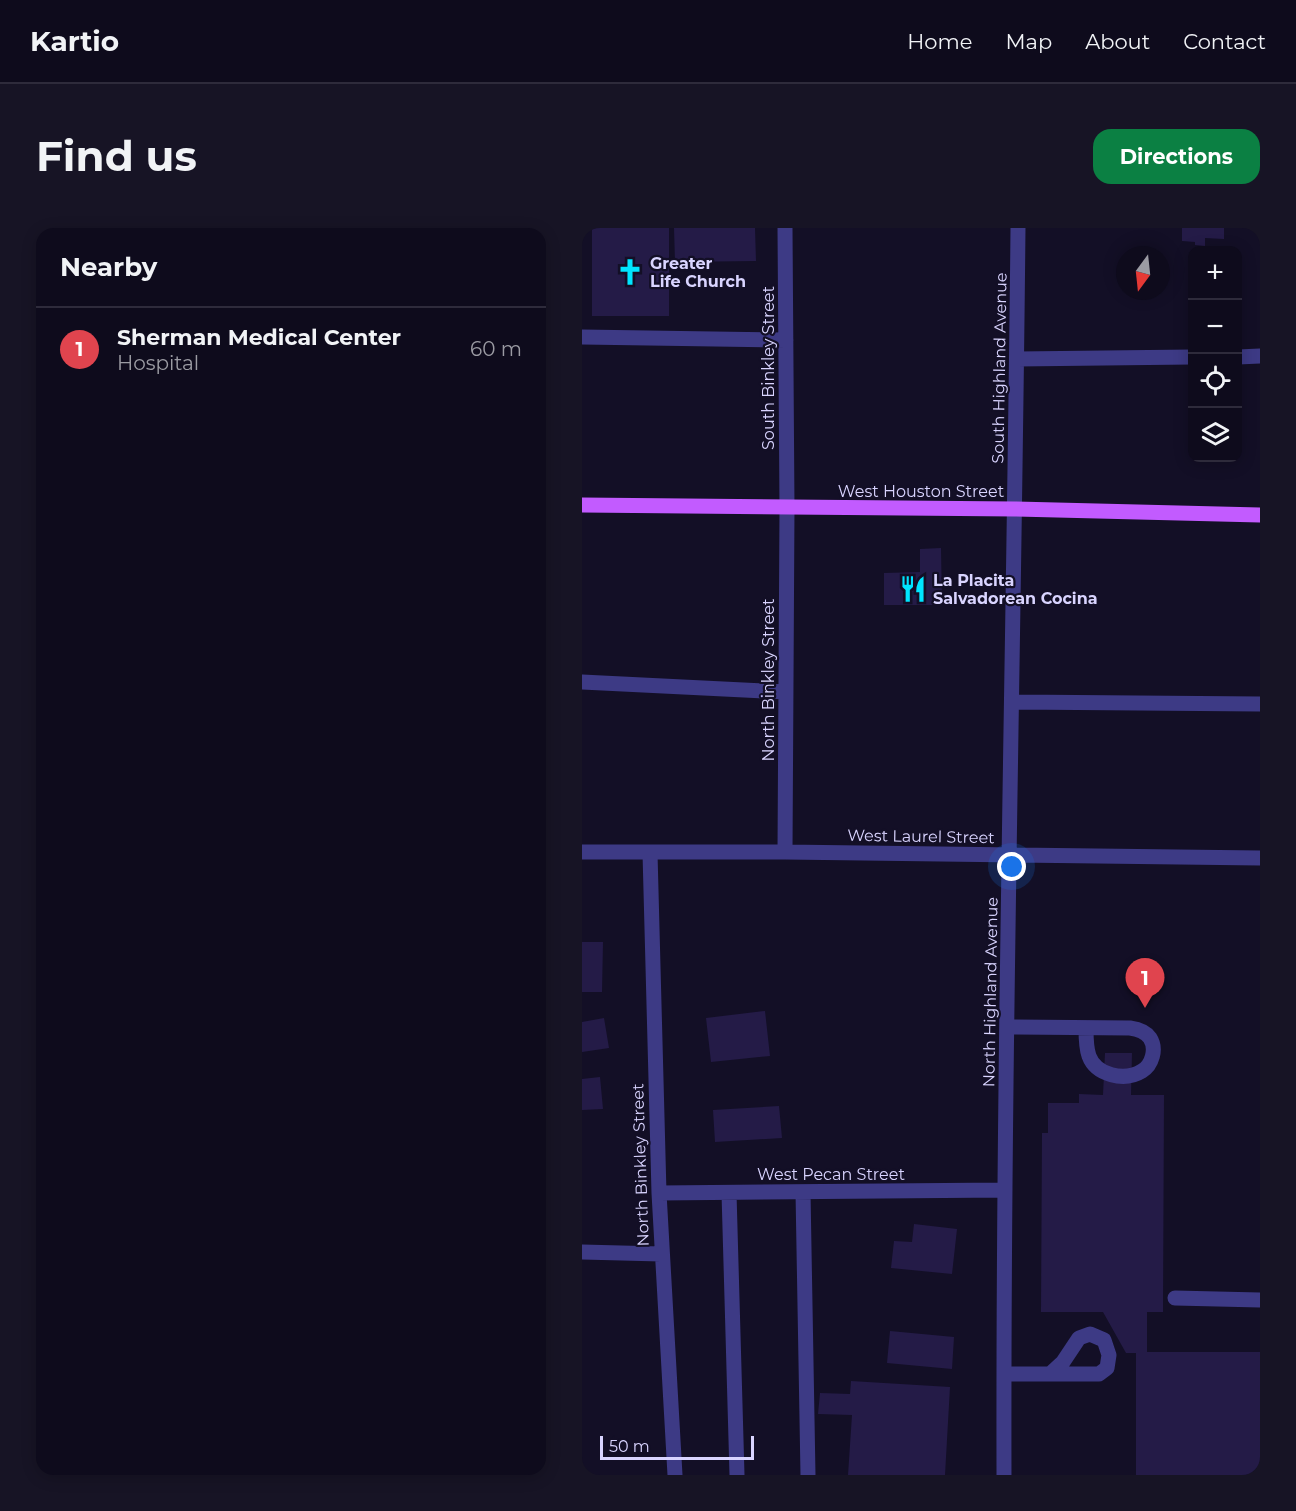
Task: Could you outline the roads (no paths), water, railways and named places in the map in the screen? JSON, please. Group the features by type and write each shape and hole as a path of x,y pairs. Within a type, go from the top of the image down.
{"main road":[{"name":"West Houston Street","path":"582,505 1015,509 1260,515"}],"street":[{"name":"South Binkley Street","path":"785,228 787,508"},
{"name":"South Highland Avenue","path":"1015,509 1018,228"},
{"path":"582,337 786,340"},
{"path":"1242,357 1260,356"},
{"path":"1017,359 1188,357"},
{"name":"North Binkley Street","path":"785,852 787,508"},
{"name":"North Highland Avenue","path":"1004,1475 1004,1190 1015,509"},
{"path":"582,682 786,692"},
{"path":"1012,702 1260,704"},
{"name":"West Laurel Street","path":"582,852 1260,858"},
{"name":"North Binkley Street","path":"650,853 661,1254 675,1475"},
{"path":"1007,1027 1130,1028 1139,1030 1150,1037 1154,1049 1151,1061 1141,1072 1123,1076 1109,1074 1094,1067 1088,1055 1086,1028"},
{"name":"West Pecan Street","path":"659,1193 1004,1190"},
{"path":"803,1192 808,1475"},
{"path":"729,1193 737,1475"},
{"path":"582,1252 661,1254"},
{"path":"1174,1298 1260,1300"},
{"path":"1004,1374 1050,1374"}],"place":[{"name":"Greater Life Church","path":"630,272"},
{"name":"La Placita Salvadorean Cocina","path":"913,589"},
{"name":"Sherman Medical Center","path":"1145,1008"}]}
